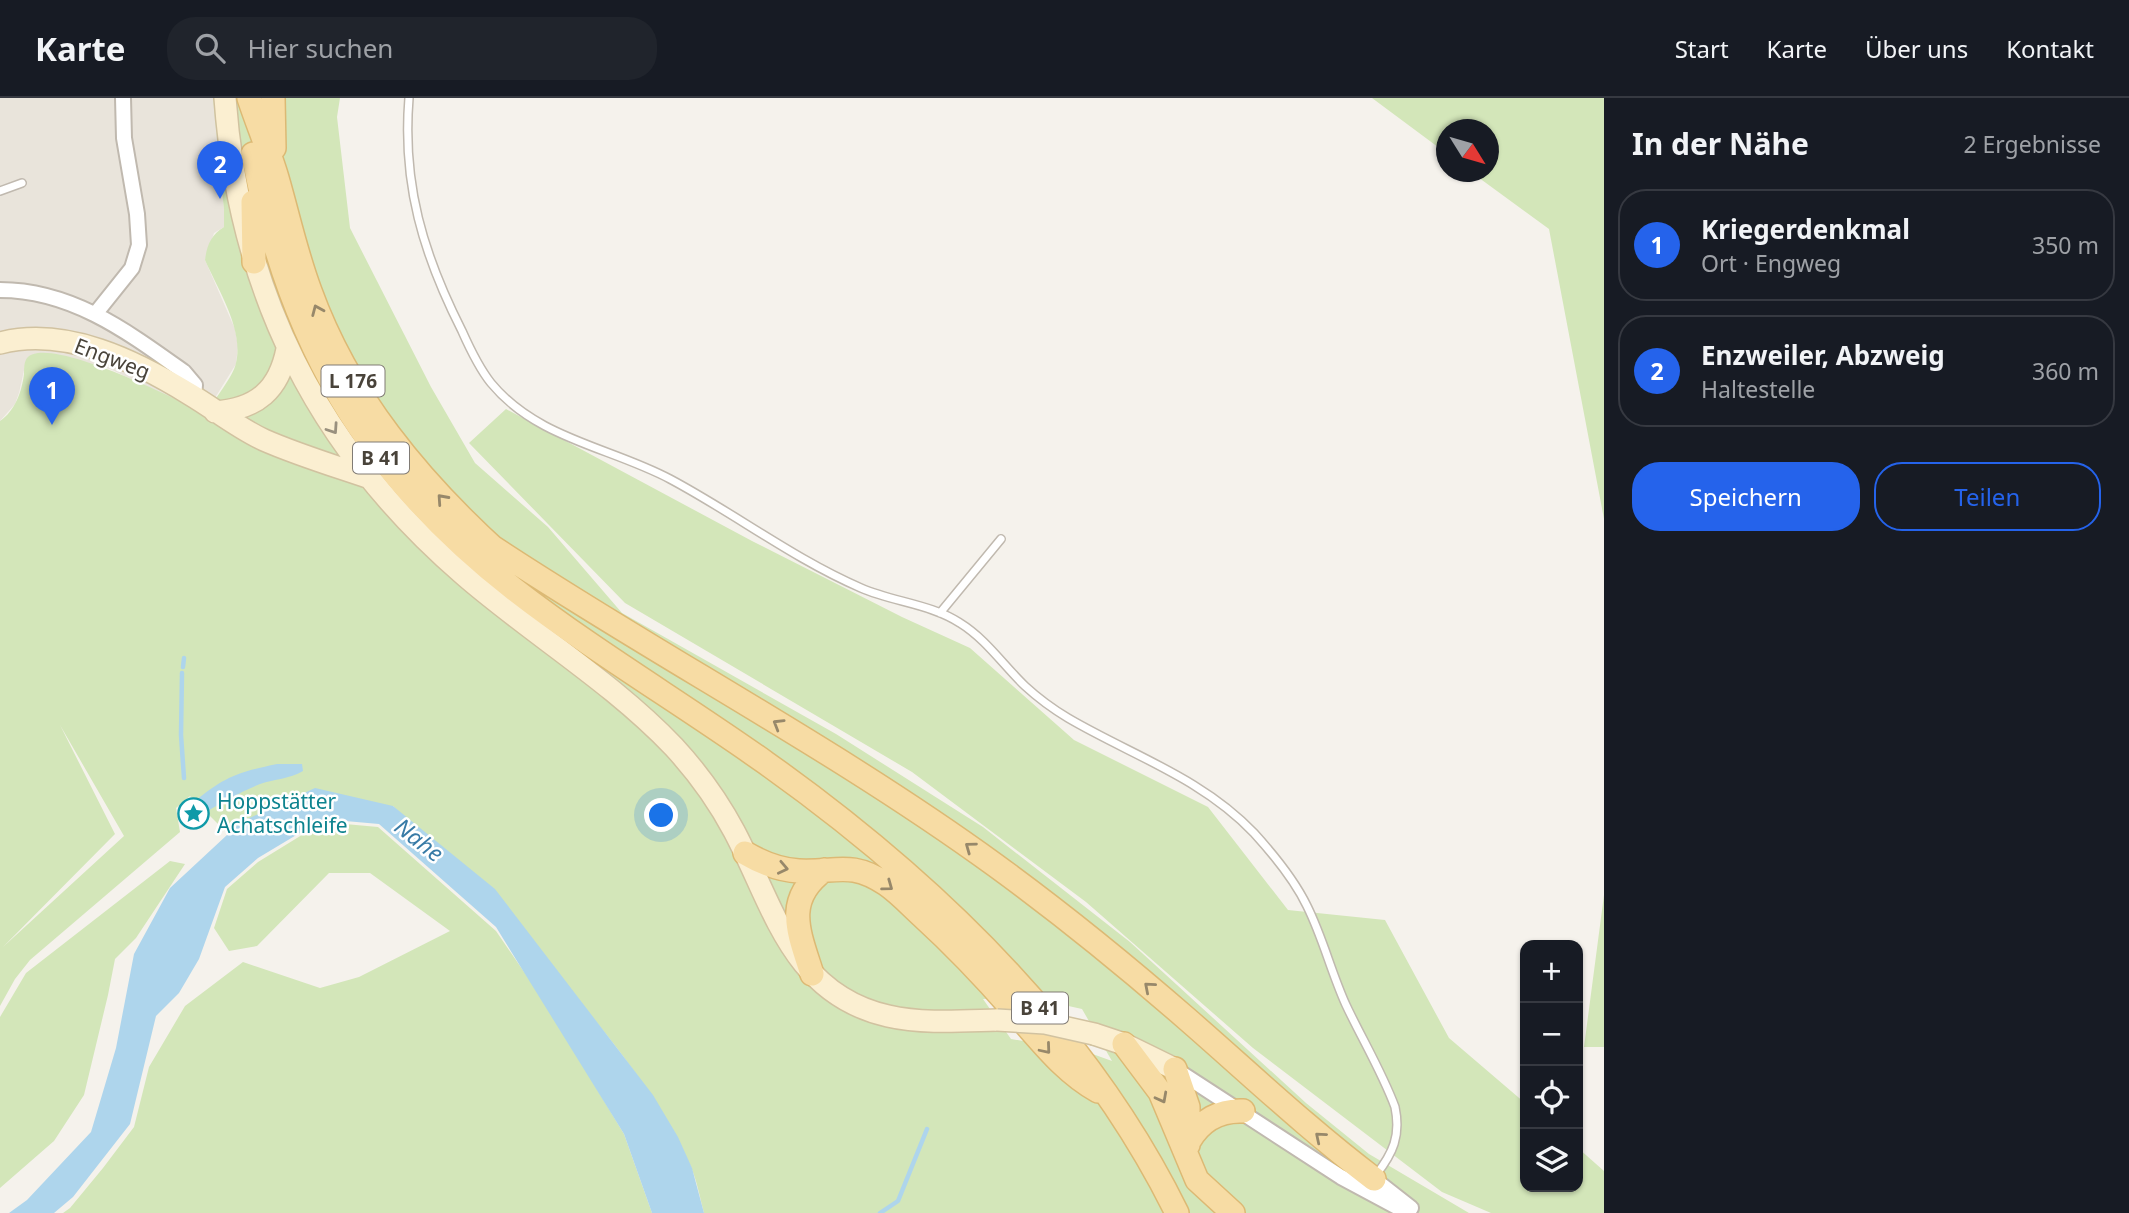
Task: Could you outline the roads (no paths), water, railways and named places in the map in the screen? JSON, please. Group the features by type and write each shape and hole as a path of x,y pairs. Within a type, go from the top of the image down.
{"main road":[{"name":"L 176","path":"225,98 233,172 254,262 287,349 325,416 370,478 415,529 464,575 608,687 664,737 709,791 745,853 783,934 811,974 839,996 885,1016 923,1021 997,1020 1045,1023 1124,1044 1175,1069"},
{"name":"B 41","path":"249,98 253,154 268,226 293,302 349,414 406,489 515,590 765,762 864,837 914,880 990,953 1048,1016 1110,1098 1143,1149 1177,1213"},
{"path":"249,98 277,179"},
{"name":"L 176","path":"273,98 277,179 288,225 310,293 344,366 368,406 450,508 634,674"},
{"name":"L 176","path":"253,154 254,262"},
{"name":"Engweg","path":"0,343 40,338 75,343 127,361 194,397 264,440 370,478"},
{"path":"215,412 233,411 264,395 276,382 284,366 287,349"},
{"path":"491,546 572,600 889,791 983,856 1108,952 1284,1107 1374,1179"},
{"path":"745,853 782,869 852,869 888,885 962,955 1054,1059 1086,1085 1110,1098"},
{"path":"811,974 797,927 797,909 808,884 824,870"},
{"path":"1124,1044 1160,1092 1188,1150"},
{"path":"1175,1069 1188,1107 1188,1150 1193,1174 1202,1186 1233,1213"},
{"path":"1188,1150 1198,1127 1212,1117 1243,1111"}],"street":[{"path":"96,313 132,268 139,244 137,214 124,138 123,98"},
{"path":"0,290 34,292 96,313 184,372 195,385 194,397"},
{"path":"1175,1069 1341,1177 1408,1213"},
{"path":"1374,1179 1417,1213"}],"lane":[{"path":"409,98 407,147 413,203 433,268 475,358 491,383 509,402 554,431 666,477 842,579 863,589 940,613 972,632 1046,704 1090,730 1172,771 1232,812 1278,861 1308,908 1346,1005 1395,1107 1398,1120 1397,1141 1374,1179"},
{"path":"0,191 22,183"},
{"path":"940,613 1001,539"}],"water":[{"path":"277,764 302,764 303,771 253,787 204,813 194,802 233,776"},
{"name":"Nahe","path":"315,788 393,806 495,889 653,1095 678,1137 692,1168 704,1213 652,1213 624,1134 496,927 379,824 323,819 258,858 225,887 199,959 179,993 156,1016 130,1124 73,1197 54,1213 9,1213 27,1200 91,1132 116,1048 134,954 170,888 241,822"}],"waterway":[{"path":"183,667 184,658"},
{"path":"182,673 181,735 184,778"},
{"path":"880,1213 898,1201 927,1129"}],"place":[{"name":"Enzweiler, Abzweig","path":"220,199"},
{"name":"Kriegerdenkmal","path":"52,425"},
{"name":"Hoppstätter Achatschleife","path":"194,814"}]}
